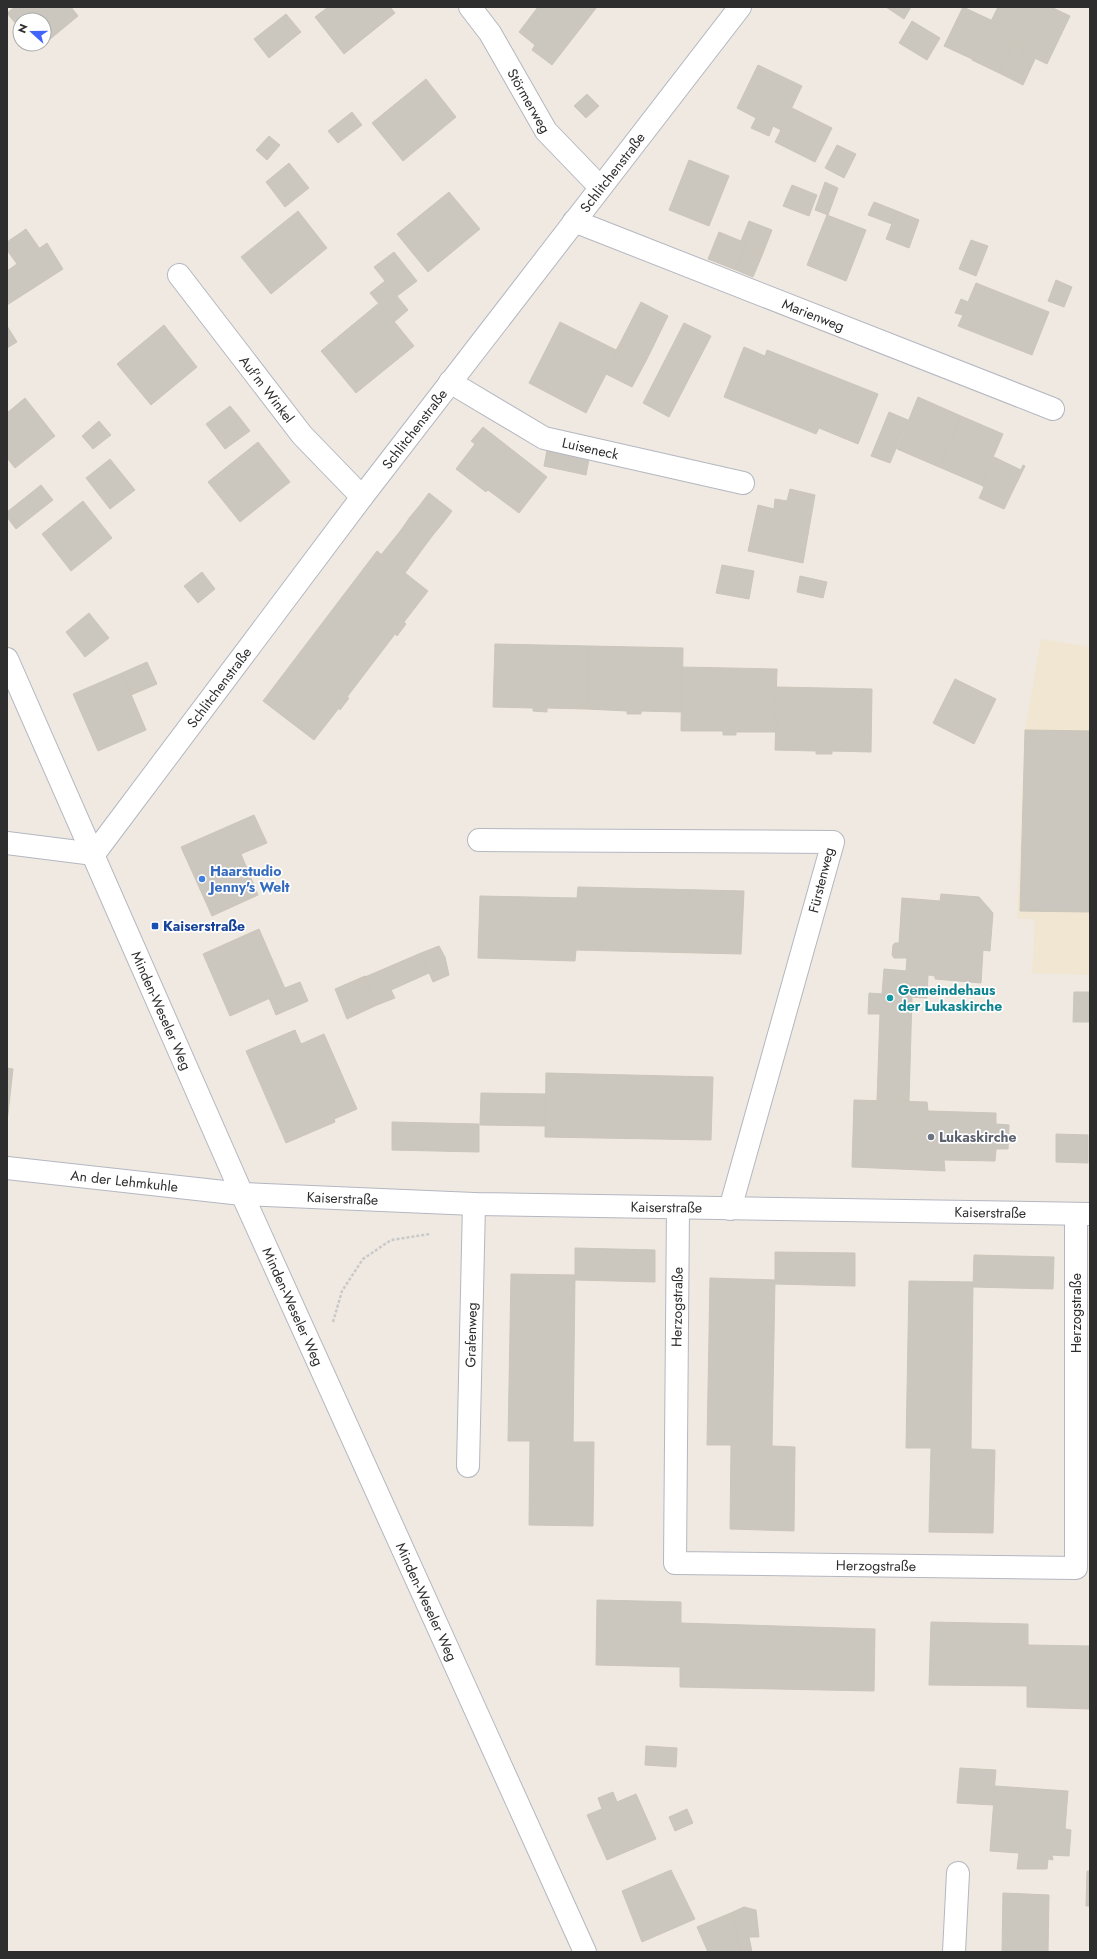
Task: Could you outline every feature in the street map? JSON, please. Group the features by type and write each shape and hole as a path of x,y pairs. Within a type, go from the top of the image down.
{"street":[{"name":"Störmerweg","path":"470,7 490,33 546,131 600,187"},
{"name":"Schlitchenstraße","path":"94,854 450,382 740,7"},
{"name":"Marienweg","path":"574,221 1053,409"},
{"name":"Auf'm Winkel","path":"179,275 302,435 362,498"},
{"name":"Luiseneck","path":"450,382 544,438 744,483"},
{"name":"Minden-Weseler Weg","path":"7,659 94,854 242,1194 585,1952"},
{"name":"Fürstenweg","path":"479,840 833,842 730,1209"},
{"path":"7,843 94,854"},
{"name":"An der Lehmkuhle","path":"7,1168 242,1194"},
{"name":"Kaiserstraße","path":"242,1194 474,1204 1083,1214"},
{"name":"Grafenweg","path":"468,1466 474,1204"},
{"name":"Herzogstraße","path":"678,1208 675,1563 1076,1568 1083,1214"},
{"path":"954,1952 958,1873"}],"path":[{"path":"320,1366 342,1291 363,1259 391,1240 447,1232 473,1232"}],"shaded area":[{"path":"1041,639 1090,647 1090,975 1032,973 1035,919 1017,919 1025,730"}],"building":[{"path":"15,7 71,7 78,16 52,38 52,12 12,12 12,19 7,13"},
{"path":"328,7 390,7 395,13 344,54 315,17"},
{"path":"538,7 597,7 552,65 532,50 535,45 519,32"},
{"path":"886,7 911,7 904,19"},
{"path":"963,7 991,20 972,59 944,46"},
{"path":"998,7 1051,7 1070,16 1047,64 1022,52 1025,46 1015,41 999,73 972,60"},
{"path":"286,14 301,32 269,58 254,39"},
{"path":"912,21 940,38 927,60 899,43"},
{"path":"1015,41 1025,46 1022,52 1035,59 1023,85 999,73"},
{"path":"758,65 802,86 781,130 773,126 769,136 751,128 756,118 737,108"},
{"path":"426,79 456,117 403,161 372,123"},
{"path":"587,94 599,106 586,118 574,106"},
{"path":"792,108 832,128 815,162 775,142"},
{"path":"352,112 362,125 338,143 328,131"},
{"path":"269,136 280,145 267,160 256,150"},
{"path":"837,145 856,154 844,178 825,168"},
{"path":"689,160 729,176 709,226 669,210"},
{"path":"289,163 309,188 285,207 266,182"},
{"path":"825,182 838,188 828,215 815,210"},
{"path":"792,185 817,195 809,216 783,206"},
{"path":"449,192 480,229 428,272 397,234"},
{"path":"874,202 897,211 892,224 868,215"},
{"path":"298,211 327,248 271,294 241,257"},
{"path":"897,211 919,220 909,248 886,239"},
{"path":"827,215 866,230 846,281 807,265"},
{"path":"749,221 772,230 763,253 745,246 746,243 741,241"},
{"path":"26,229 40,249 17,264 7,250 7,242"},
{"path":"719,232 746,243 736,270 708,259"},
{"path":"971,240 988,246 976,276 959,269"},
{"path":"47,243 63,269 32,289 17,264"},
{"path":"745,246 763,253 753,277 736,270"},
{"path":"394,252 417,281 397,296 374,267"},
{"path":"17,264 32,289 7,305 7,271"},
{"path":"1056,280 1072,287 1064,307 1048,301"},
{"path":"385,281 408,310 394,322 370,293"},
{"path":"976,283 1049,312 1032,355 958,326 963,315 955,313 961,299 968,302"},
{"path":"641,302 668,316 647,359 619,345"},
{"path":"379,303 414,346 356,393 321,351"},
{"path":"560,322 618,351 586,413 529,383"},
{"path":"684,323 711,336 669,417 643,403"},
{"path":"164,325 197,367 151,405 117,364"},
{"path":"7,326 17,342 7,348"},
{"path":"619,345 647,359 632,387 606,374 618,351 616,350"},
{"path":"744,347 765,356 767,350 878,394 858,444 819,428 816,434 724,397"},
{"path":"918,397 961,416 939,467 897,449"},
{"path":"25,398 55,436 15,468 7,458 7,413"},
{"path":"230,406 240,418 216,437 206,424"},
{"path":"889,412 908,420 890,463 871,456"},
{"path":"961,416 1003,434 981,485 939,467"},
{"path":"240,418 250,431 225,449 216,437"},
{"path":"99,421 111,435 93,449 82,436"},
{"path":"483,427 547,477 519,513 488,490 486,492 456,469 475,444 471,441"},
{"path":"258,442 290,482 240,522 208,482"},
{"path":"547,450 589,459 586,475 544,466"},
{"path":"994,457 1021,470 1023,465 1025,466 1004,509 979,498 984,487 981,485"},
{"path":"110,459 135,490 110,509 86,478"},
{"path":"41,485 53,500 16,529 7,517 7,512"},
{"path":"790,489 815,495 803,563 748,551 758,505 774,509 775,499 787,501"},
{"path":"429,493 452,511 443,523 420,505"},
{"path":"83,501 112,538 71,571 42,534"},
{"path":"420,505 443,523 433,535 410,517"},
{"path":"410,517 433,535 424,547 401,530"},
{"path":"401,530 424,547 405,573 381,555"},
{"path":"377,551 428,591 404,622 406,624 397,636 395,634 347,697 349,698 340,710 339,708 314,740 263,701"},
{"path":"722,565 754,571 749,599 716,593"},
{"path":"202,572 215,589 198,603 184,586"},
{"path":"800,576 827,582 823,598 797,592"},
{"path":"89,613 109,638 85,657 66,632"},
{"path":"495,644 589,646 587,709 547,708 547,712 533,711 533,708 493,707"},
{"path":"589,646 683,648 682,712 641,711 641,714 627,714 627,711 587,709"},
{"path":"147,662 157,684 131,695 122,673"},
{"path":"682,667 777,669 775,732 736,732 736,735 723,735 723,731 681,731"},
{"path":"122,673 146,730 98,751 73,694"},
{"path":"955,679 996,699 974,744 933,723"},
{"path":"777,687 872,689 871,752 832,751 832,754 816,754 816,751 775,750"},
{"path":"1025,730 1090,731 1089,912 1020,911"},
{"path":"254,815 267,843 241,854 258,895 212,916 181,847"},
{"path":"578,887 744,891 741,954 576,950 575,961 478,958 480,896 577,898"},
{"name":"Gemeindehaus der Lukaskirche","path":"941,894 979,897 993,913 990,951 983,950 981,983 935,979 935,976 928,975 927,998 912,997 909,1101 877,1100 880,1014 868,1014 869,993 882,994 884,969 906,971 907,958 894,958 892,955 893,945 895,943 899,943 902,898 940,901"},
{"path":"259,929 286,991 230,1016 203,954"},
{"path":"439,946 445,957 449,975 433,982 421,953"},
{"path":"421,953 429,973 391,990 395,998 377,1005 365,977"},
{"path":"365,976 377,1005 347,1019 335,989"},
{"path":"300,982 308,1001 276,1015 269,998 286,991 285,988"},
{"path":"1074,992 1090,992 1090,1022 1073,1022"},
{"path":"295,1030 301,1044 324,1034 357,1109 334,1119 335,1122 286,1143 246,1051"},
{"path":"7,1068 13,1069 7,1122"},
{"path":"546,1073 713,1077 711,1140 545,1137"},
{"path":"481,1093 546,1094 545,1126 480,1125"},
{"name":"Lukaskirche","path":"854,1100 927,1102 928,1111 996,1113 996,1124 1009,1125 1008,1149 996,1149 995,1161 944,1160 945,1171 852,1167"},
{"path":"392,1122 479,1124 479,1152 392,1150"},
{"path":"1056,1134 1088,1135 1088,1163 1056,1162"},
{"path":"575,1248 655,1250 655,1282 575,1280"},
{"path":"775,1252 855,1253 855,1286 775,1284"},
{"path":"974,1255 1054,1257 1053,1289 973,1287"},
{"path":"511,1274 575,1275 573,1442 594,1442 593,1526 529,1525 530,1441 508,1441"},
{"path":"710,1278 775,1280 772,1446 795,1447 794,1531 730,1529 731,1445 707,1445"},
{"path":"909,1281 973,1282 971,1449 995,1450 993,1533 929,1532 931,1448 906,1448"},
{"path":"597,1600 681,1602 681,1623 875,1629 874,1691 680,1687 680,1667 596,1665"},
{"path":"931,1622 1028,1624 1028,1645 1090,1646 1090,1709 1027,1707 1027,1686 929,1685"},
{"path":"646,1746 677,1748 676,1767 645,1765"},
{"path":"960,1768 996,1770 993,1805 957,1803"},
{"path":"995,1786 1068,1791 1065,1829 1071,1830 1069,1856 1052,1855 1053,1860 1048,1859 1047,1869 1017,1869 1019,1853 990,1851"},
{"path":"613,1792 617,1802 636,1794 656,1839 607,1860 587,1815 602,1809 598,1798"},
{"path":"687,1809 693,1823 675,1831 669,1817"},
{"path":"671,1870 695,1919 642,1942 622,1891"},
{"path":"1087,1871 1090,1871 1090,1906 1086,1906"},
{"path":"1003,1893 1049,1895 1048,1952 1002,1952"},
{"path":"744,1907 756,1910 759,1937 749,1937 752,1952 740,1952 733,1912"},
{"path":"733,1912 740,1952 708,1952 697,1927"}],"place":[{"name":"Haarstudio Jenny's Welt","path":"202,879"},
{"name":"Kaiserstraße","path":"155,926"},
{"name":"Gemeindehaus der Lukaskirche","path":"890,998"},
{"name":"Lukaskirche","path":"931,1137"}]}
